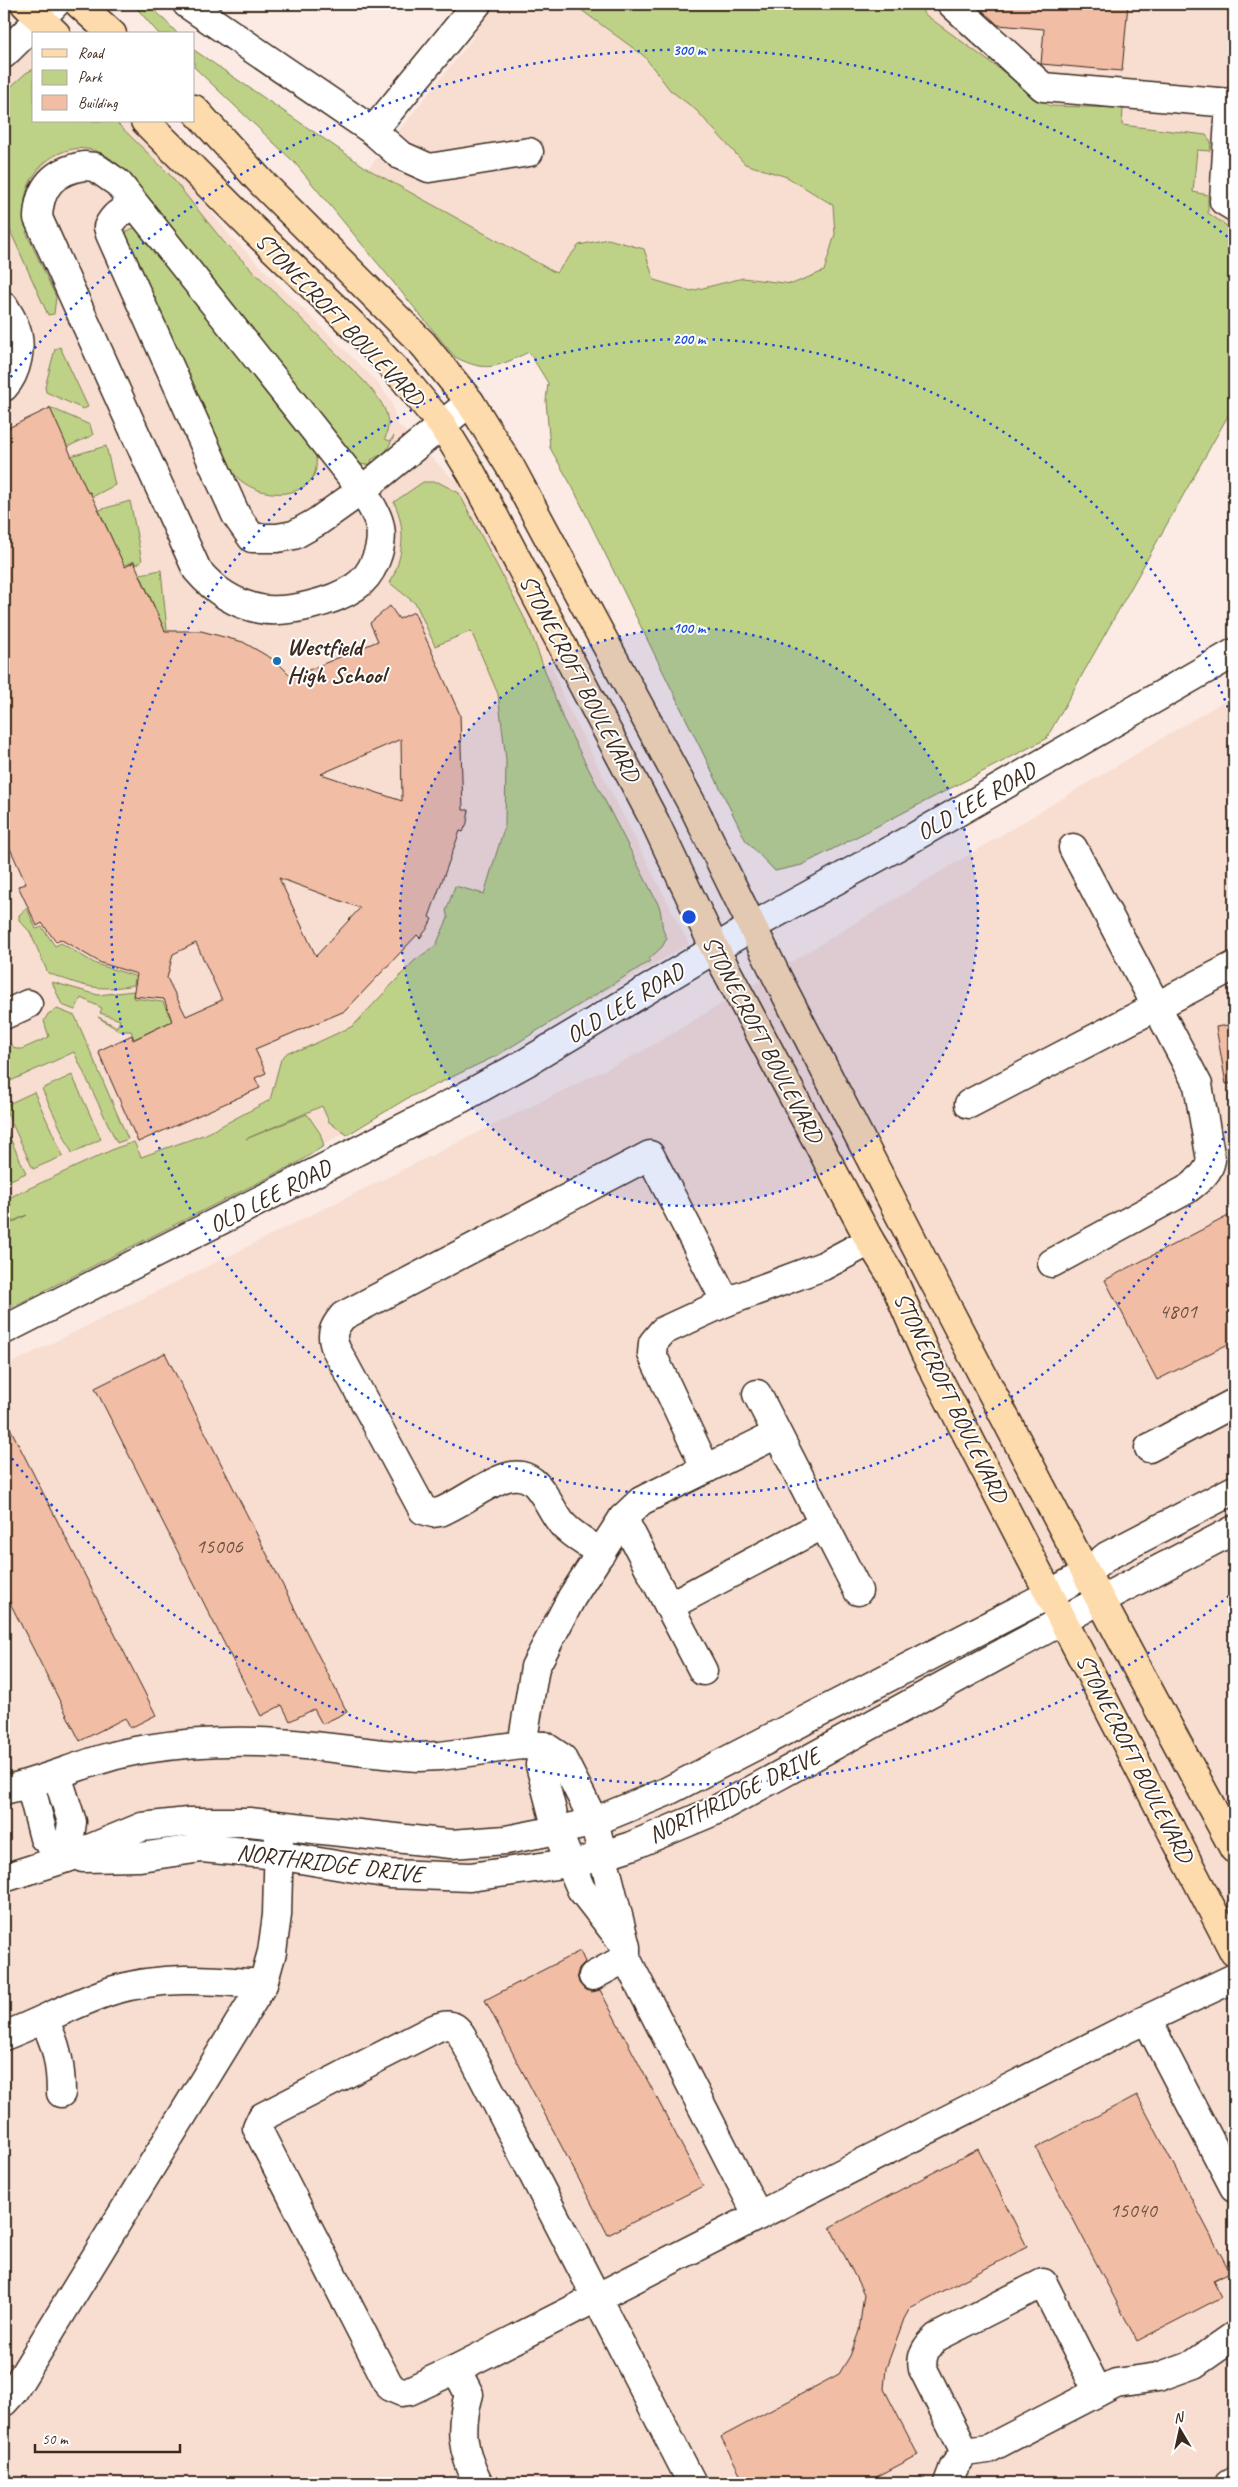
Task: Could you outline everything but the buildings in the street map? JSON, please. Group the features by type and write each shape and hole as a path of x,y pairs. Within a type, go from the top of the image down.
{"main road":[{"path":"79,4 110,32"},
{"name":"STONECROFT BOULEVARD","path":"195,111 261,182 422,344 470,402 511,468 694,808 831,1082 1086,1574 1234,1849"},
{"name":"STONECROFT BOULEVARD","path":"146,122 360,332 406,380 442,425 472,474 655,822 715,950 870,1241 891,1275 925,1353 1234,1952"}],"street":[{"path":"187,4 372,131 400,155 429,168 529,152"},
{"path":"372,131 477,4"},
{"path":"952,4 1043,87 1230,104 1224,201 1234,208"},
{"path":"4,54 44,15"},
{"path":"84,166 95,168 118,183 362,490 380,527 380,545 367,577 354,588 311,605 260,609 231,600 208,583 197,570 38,218 41,193 48,183 65,171 84,166"},
{"path":"141,212 133,207 119,213 112,218 108,227 110,234 236,515 252,538 277,538 294,535 317,522 362,490 470,402"},
{"path":"4,306 16,327 19,342 16,368 4,387"},
{"name":"OLD LEE ROAD","path":"4,1330 462,1098 753,926 909,840 1234,653"},
{"path":"1052,1263 1186,1190 1209,1168 1211,1160 1198,1085 1073,848"},
{"path":"969,1104 1234,966"},
{"path":"4,1015 28,1004"},
{"path":"600,1552 564,1526 538,1484 529,1478 519,1475 505,1478 440,1512 433,1513 423,1510 336,1349 332,1338 334,1327 343,1316 650,1155 726,1302"},
{"path":"706,1469 652,1354 653,1343 664,1331 726,1302 765,1289 822,1266 870,1241"},
{"path":"757,1394 858,1591"},
{"path":"1149,1448 1234,1403"},
{"path":"758,2216 626,1952 581,1890 557,1830 533,1745 535,1667 572,1597 622,1518 641,1501 777,1434"},
{"name":"NORTHRIDGE DRIVE","path":"4,1878 67,1858 142,1827 188,1822 249,1822 451,1844 506,1840 594,1821 666,1792 1050,1594 1086,1574 1107,1556 1234,1490"},
{"path":"622,1518 703,1671"},
{"path":"669,1606 824,1524"},
{"name":"NORTHRIDGE DRIVE","path":"67,1858 140,1857 202,1848 277,1855 390,1874 470,1877 570,1863 604,1854 631,1846 712,1812 1100,1600 1234,1530"},
{"path":"4,1790 30,1784 86,1764 144,1749 194,1743 259,1742 418,1757 533,1745 562,1758 594,1821 604,1854 626,1952"},
{"path":"56,1775 72,1822 67,1858"},
{"path":"30,1784 44,1838 67,1858"},
{"path":"4,2402 13,2392 263,1984 272,1952 277,1916 277,1855 280,1825"},
{"path":"593,1976 626,1952"},
{"path":"4,2036 114,1990 151,1982 193,1978 263,1984"},
{"path":"692,2483 597,2297 462,2036 453,2026 448,2025 434,2029 262,2117 257,2124 259,2133 390,2387 402,2392 409,2391 456,2369 597,2297 1147,2020 1234,1978"},
{"path":"43,2020 51,2033 58,2058 62,2093"},
{"path":"1147,2020 1234,2188"},
{"path":"965,2452 923,2369 921,2360 925,2351 937,2337 1043,2283 1098,2392"},
{"path":"948,2483 954,2467 965,2452 988,2449 1116,2383 1158,2377 1194,2364 1234,2336"},
{"path":"456,2369 469,2394 464,2413 463,2443 478,2483"},
{"path":"1230,2483 1234,2481"}],"shaded area":[{"path":"490,4 573,4 644,56 670,90 696,110 745,164 787,177 833,205 835,234 824,271 792,284 743,278 691,291 654,280 644,249 579,245 556,273 368,169 470,42"},
{"path":"886,4 1234,4 1234,255"},
{"name":"Westfield High School","path":"4,22 32,43 32,122 129,122 178,171 232,238 374,379 391,400 397,423 450,476 463,484 537,622 564,700 689,944 577,1008 333,1139 4,1306"},
{"path":"1234,695 1234,2483 4,2483 4,1367 643,1051"}],"green space":[{"path":"133,4 149,4 176,32 157,32"},
{"path":"573,4 923,4 923,13 1050,106 1123,108 1122,125 1206,135 1211,142 1210,151 1197,150 1193,192 1208,195 1208,213 1234,231 1234,405 1046,739 802,865 775,871 746,841 573,488 550,448 546,401 548,383 529,352 501,364 485,367 455,357 295,163 195,68 195,51 368,169 556,273 579,245 608,239 644,249 654,280 691,291 743,278 792,284 824,271 835,234 833,205 787,177 745,164 696,110 670,90 644,56"},
{"path":"32,70 32,122 116,122 169,174 223,241 375,394 387,415 388,422 385,439 390,441 394,436 386,452 371,460 372,462 368,465 358,464 129,174 116,162 101,153 86,149 71,149 58,154 46,162 36,173 29,185 25,200 25,217 30,230 26,232 56,297 54,314 48,315 4,217 4,93"},
{"path":"136,227 314,449 316,466 312,478 303,487 290,492 260,491 246,484 234,474 125,236 127,231"},
{"path":"60,347 88,407 83,409 46,392 45,387 55,349"},
{"path":"49,407 90,425 93,435 67,447"},
{"path":"106,446 115,485 92,497 90,492 87,493 71,456"},
{"path":"423,482 438,482 459,493 528,625 563,719 659,906 663,930 667,938 662,947 649,959 650,961 498,1055 406,1099 347,1135 329,1122 322,1106 246,1139 307,1114 320,1133 324,1146 297,1163 4,1311 4,1227 27,1215 4,1225 4,1200 116,1148 134,1142 141,1157 206,1134 270,1100 281,1059 288,1052 301,1050 353,1026 414,961 436,945 448,918 446,911 455,886 484,894 505,825 506,760 498,694 471,631 435,646 416,604 390,583 398,563 402,543 401,523 394,502"},
{"path":"130,501 142,561 136,565 134,561 124,566 99,510"},
{"path":"161,570 167,630 165,631 140,574"},
{"path":"27,908 36,929 42,927 55,946 61,943 96,964 135,976 134,985 99,988 48,973 30,932 19,920 19,915"},
{"path":"52,982 98,995 134,991 133,998 163,1002 172,1021 134,1039 131,1031 119,1031 98,1017 117,1027 120,1020 100,1013 102,1008 81,998 75,1010 62,1005"},
{"path":"57,1009 75,1016 128,1139 117,1143 74,1052 4,1084 4,1038 16,1049 22,1049 49,1037 44,1021 48,1014"},
{"path":"72,1075 101,1139 72,1153 42,1089"},
{"path":"34,1092 63,1156 33,1169 4,1106"},
{"path":"4,1125 26,1173 4,1183"}],"place":[{"name":"Westfield High School","path":"277,661"}]}
